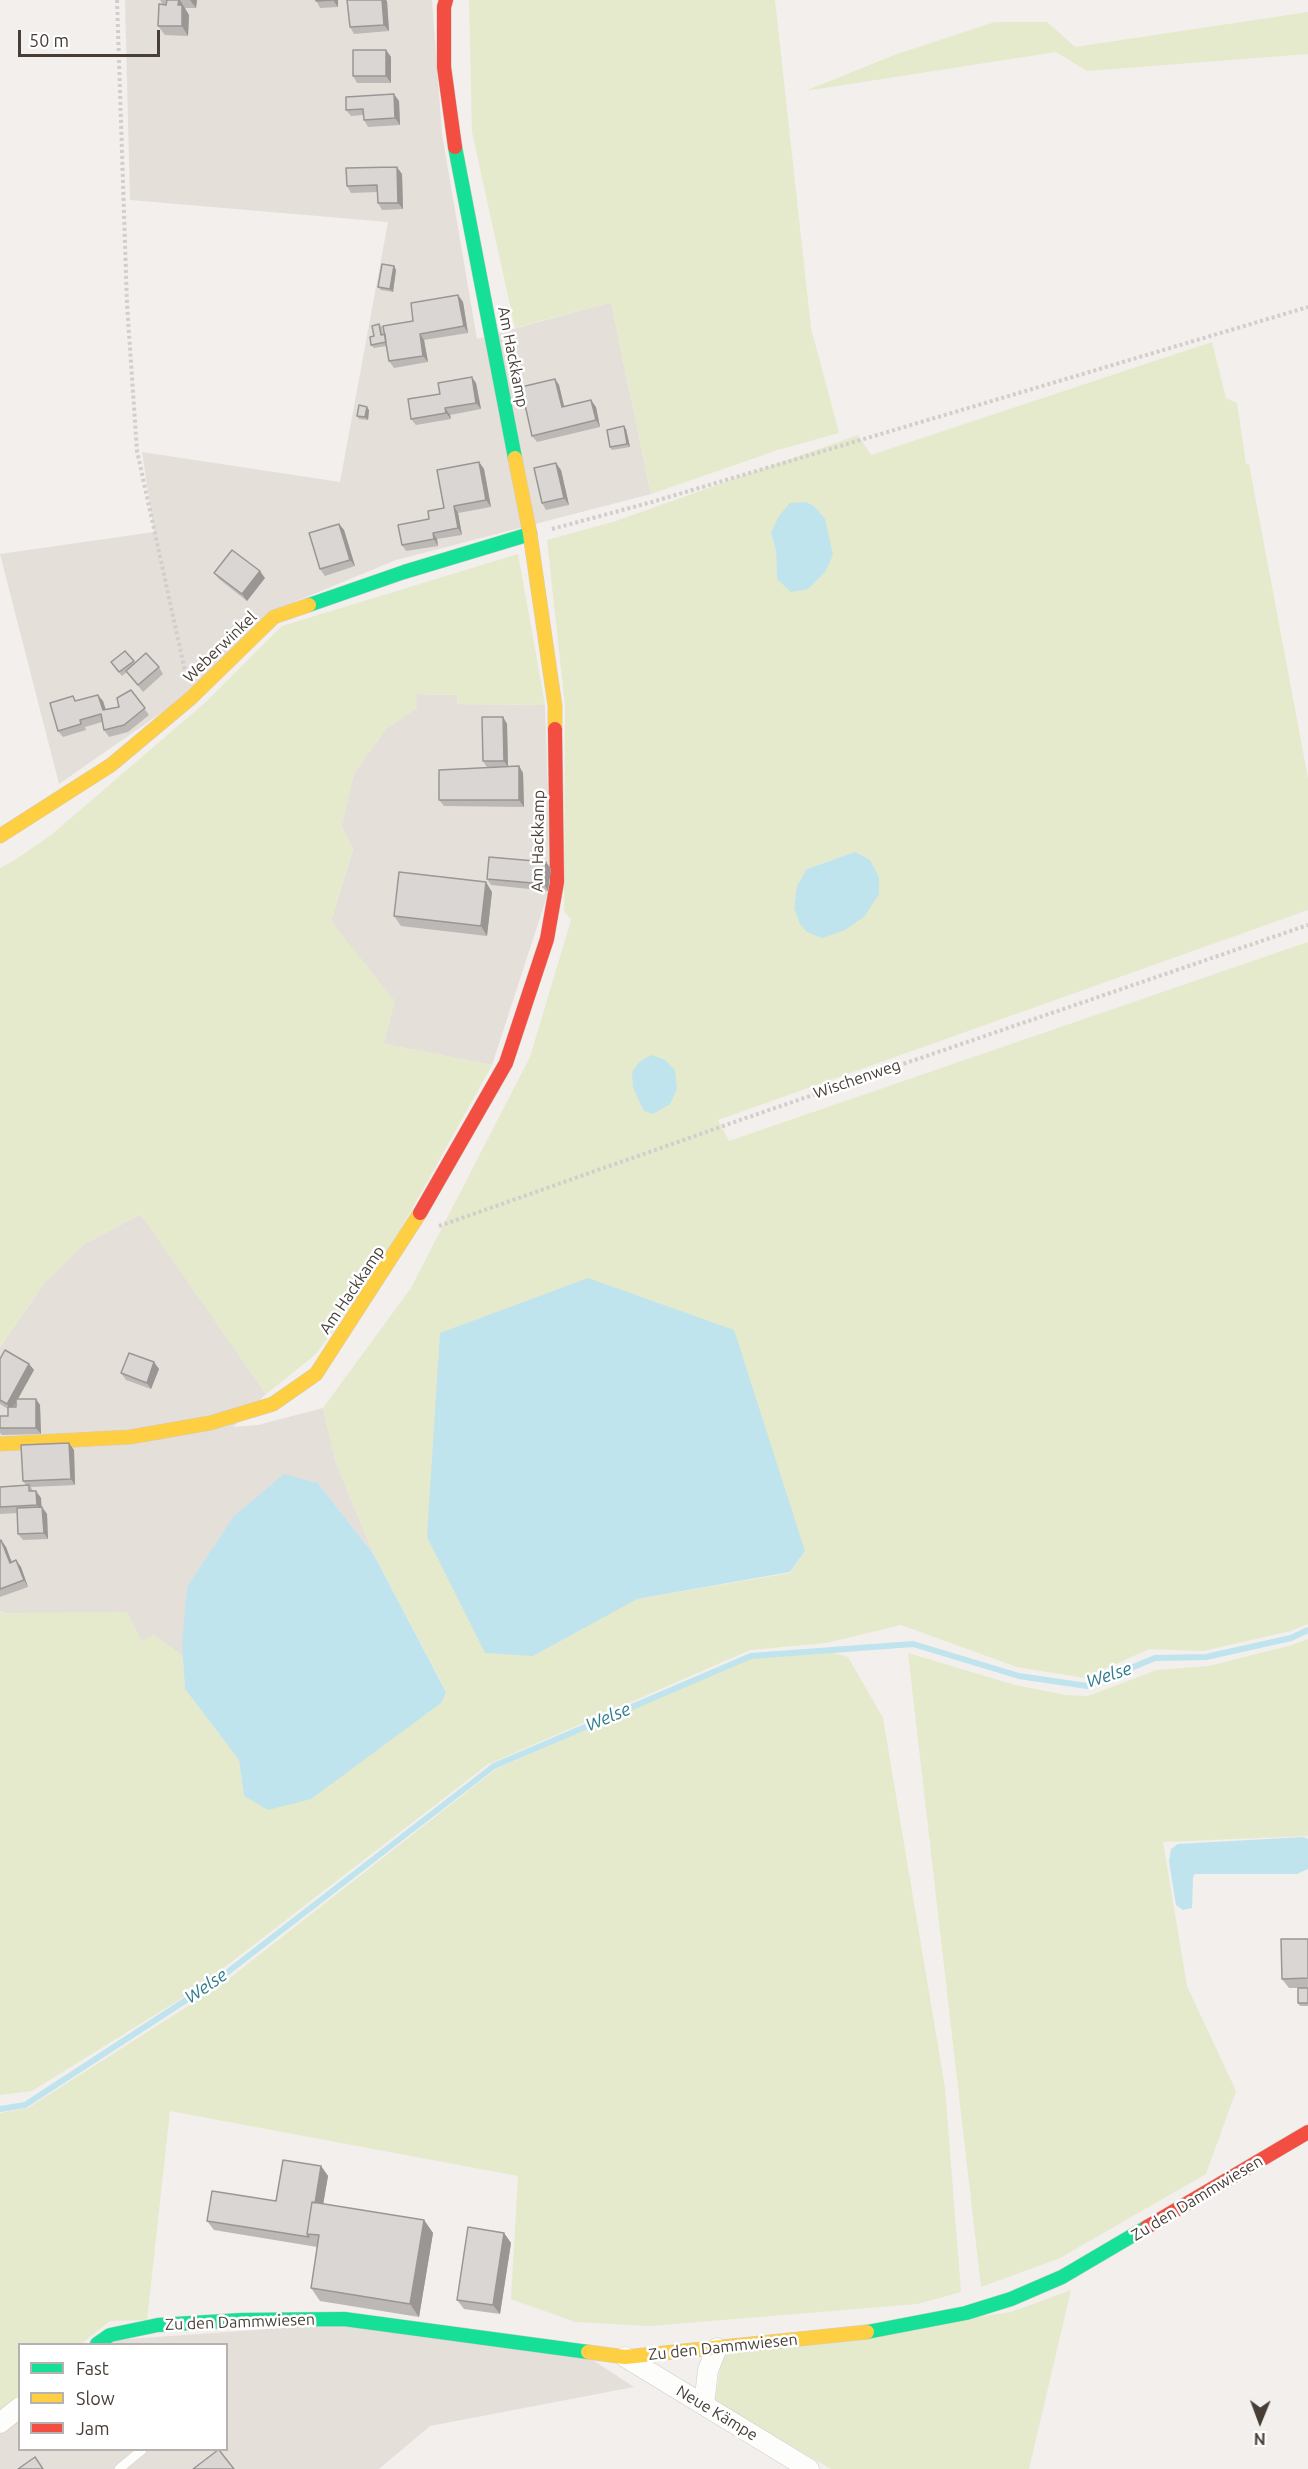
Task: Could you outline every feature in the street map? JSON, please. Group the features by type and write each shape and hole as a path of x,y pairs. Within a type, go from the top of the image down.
{"street":[{"name":"Am Hackkamp","path":"0,1444 130,1437 210,1423 273,1404 316,1374 407,1237 506,1063 547,939 557,882 555,706 530,534 452,132 444,67 446,0"},
{"name":"Weberwinkel","path":"0,836 111,765 191,698 274,617 404,572 530,534"},
{"name":"Zu den Dammwiesen","path":"104,2342 158,2325 242,2320 344,2319 625,2357 880,2331 966,2313 1011,2299 1062,2277 1308,2132"},
{"path":"704,2405 708,2370 717,2348"},
{"name":"Neue Kämpe","path":"625,2357 809,2469"},
{"path":"0,2423 18,2409"}],"lane":[{"path":"119,2469 141,2451"}],"path":[{"path":"117,0 128,304 137,451 191,698"},
{"path":"530,534 652,502 1308,307"},
{"name":"Wischenweg","path":"407,1237 1308,925"}],"shaded area":[{"path":"125,0 432,0 442,134 477,339 611,302 651,494 396,560 270,612 184,697 59,784 0,554 154,532 142,452 340,482 388,222 130,200"},
{"path":"416,694 458,695 457,704 545,705 551,884 492,1065 384,1044 331,921 353,849 341,827 354,773 386,729 416,708"},
{"path":"141,1214 266,1394 233,1427 258,1425 323,1408 336,1463 374,1555 318,1483 187,1587 183,1656 153,1635 142,1642 0,1612 0,1347 45,1282 84,1244"},
{"path":"339,2324 588,2357 634,2387 430,2426 379,2469 0,2469 0,2433 18,2418 18,2451 228,2451 228,2343 110,2343 114,2340"}],"green space":[{"path":"469,0 775,0 811,328 839,433 778,450 651,494 611,302 515,328 472,132"},
{"path":"1308,12 1308,54 1087,71 1056,52 805,91 897,54 995,22 1047,22 1075,47"},
{"path":"1212,342 1226,398 1237,403 1246,464 1249,464 1308,778 1308,910 718,1120 729,1141 1308,942 1308,1624 1291,1631 1203,1651 1149,1649 1085,1678 1017,1667 901,1625 826,1643 750,1650 487,1765 195,1990 32,2091 0,2095 0,1613 127,1612 142,1641 153,1635 183,1656 185,1689 239,1760 244,1796 446,1691 374,1555 336,1463 323,1408 411,1288 530,1057 571,920 564,911 565,706 547,540 616,521 858,435 871,455","holes":["806,502 777,579 776,551 771,532","855,852 794,908 807,869","805,1551 790,1573 637,1599"]},
{"path":"518,554 545,705 457,704 458,695 416,694 417,708 386,729 354,773 342,827 353,849 331,921 395,1001 384,1044 492,1065 378,1270 315,1355 266,1394 140,1214 84,1244 45,1282 0,1347 0,868 51,835 207,701 282,626"},
{"path":"1308,1639 1308,1836 1163,1842 1187,1986 1236,2091 1206,2174 1060,2258 981,2287 908,1653 1015,1685 1066,1695 1088,1696 1157,1670 1209,1666"},
{"path":"830,1652 848,1657 883,1718 945,2088 961,2292 917,2304 650,2326 575,2322 511,2299 518,2176 170,2111 147,2320 110,2321 82,2343 18,2343 18,2396 0,2411 0,2113 28,2108 221,1985 496,1769 751,1657"},
{"path":"1071,2290 1029,2469 831,2469 715,2401 722,2355 1011,2312"}],"water":[{"path":"806,502 814,506 825,519 833,555 825,572 808,589 791,592 777,579 776,551 771,533 779,516 790,503"},
{"path":"855,852 870,860 879,877 879,894 865,916 845,930 822,938 807,932 800,924 794,908 797,886 807,869"},
{"path":"652,1055 665,1060 675,1070 677,1089 670,1104 653,1114 644,1111 640,1103 633,1087 632,1072 640,1061"},
{"path":"588,1278 734,1330 805,1551 790,1572 637,1599 533,1656 485,1653 427,1537 440,1333"},
{"path":"284,1474 318,1483 374,1555 446,1692 441,1703 311,1799 268,1810 244,1796 239,1760 185,1689 182,1644 187,1587 234,1516"},
{"path":"1303,1837 1308,1839 1308,1869 1297,1874 1195,1874 1192,1908 1183,1910 1176,1905 1169,1861 1171,1849 1178,1844"}],"building":[{"path":"167,0 179,0 178,5 182,5 182,26 158,26 159,4 166,5"},
{"path":"347,0 382,0 384,25 350,27"},
{"path":"353,50 386,50 386,76 353,76"},
{"path":"394,94 395,118 364,120 363,109 346,110 346,97"},
{"path":"397,167 398,203 378,203 377,185 347,186 346,168"},
{"path":"382,264 394,266 390,289 378,287"},
{"path":"458,295 464,326 420,334 423,356 389,361 383,326 413,321 411,303"},
{"path":"379,324 381,335 385,334 386,342 371,345 370,337 374,336 372,326"},
{"path":"472,377 476,403 445,408 446,413 411,419 408,399 440,394 438,383"},
{"path":"555,379 562,407 591,400 596,420 532,436 521,387"},
{"path":"359,405 367,407 365,417 357,416"},
{"path":"624,426 627,444 610,447 607,430"},
{"path":"479,462 486,500 454,506 458,528 433,533 434,539 402,545 398,525 429,519 428,511 444,508 437,470"},
{"path":"556,463 564,498 542,503 534,468"},
{"path":"339,524 350,560 320,569 309,533"},
{"path":"232,550 260,571 242,594 214,573"},
{"path":"125,651 134,661 119,672 111,662"},
{"path":"146,653 159,667 138,685 126,671"},
{"path":"131,690 145,708 124,725 104,730 101,714 80,720 81,724 58,731 50,703 73,696 75,701 98,695 103,710 119,707 117,698"},
{"path":"482,717 503,717 504,761 483,761"},
{"path":"519,766 519,800 439,800 439,770"},
{"path":"489,857 546,862 544,884 487,879"},
{"path":"399,872 486,882 481,926 394,916"},
{"path":"5,1350 29,1364 7,1404 0,1400 0,1359"},
{"path":"129,1353 154,1362 147,1383 121,1373"},
{"path":"16,1399 36,1399 36,1428 0,1428 0,1416 8,1416 8,1407 16,1407"},
{"path":"69,1443 71,1479 23,1481 21,1445"},
{"path":"29,1485 29,1491 36,1491 37,1505 0,1507 0,1487"},
{"path":"42,1507 44,1533 18,1534 17,1508"},
{"path":"0,1541 10,1563 16,1560 24,1580 0,1589"},
{"path":"1281,1939 1308,1939 1308,1978 1282,1979"},
{"path":"1298,1988 1308,1988 1308,2003 1298,2003"},
{"path":"283,2160 321,2166 315,2203 312,2202 307,2234 309,2237 207,2221 212,2191 276,2201"},
{"path":"312,2202 424,2220 410,2304 311,2288 319,2235 307,2234"},
{"path":"468,2227 504,2233 493,2305 457,2300"},
{"path":"220,2451 234,2469 193,2469"},
{"path":"35,2457 43,2469 18,2469"}],"waterway":[{"name":"Welse","path":"0,2109 25,2105 220,1978 494,1766 751,1656 913,1644 1019,1676 1087,1686 1155,1658 1206,1657 1291,1638 1308,1630"}],"traffic: fast":[{"path":"455,147 515,458"},
{"path":"309,605 404,572 530,534"},
{"path":"867,2332 966,2313 1011,2299 1062,2277 1147,2227"},
{"path":"98,2343 110,2335 158,2325 242,2320 344,2319 588,2352"}],"traffic: slow":[{"path":"515,458 530,534 555,706 555,729"},
{"path":"0,836 111,765 191,698 274,617 309,605"},
{"path":"0,1444 130,1437 210,1423 273,1404 316,1374 420,1213"},
{"path":"588,2352 625,2357 867,2332"}],"traffic: jam":[{"path":"446,0 444,67 455,147"},
{"path":"420,1213 506,1063 547,939 557,882 555,729"},
{"path":"1147,2227 1308,2132"}]}
